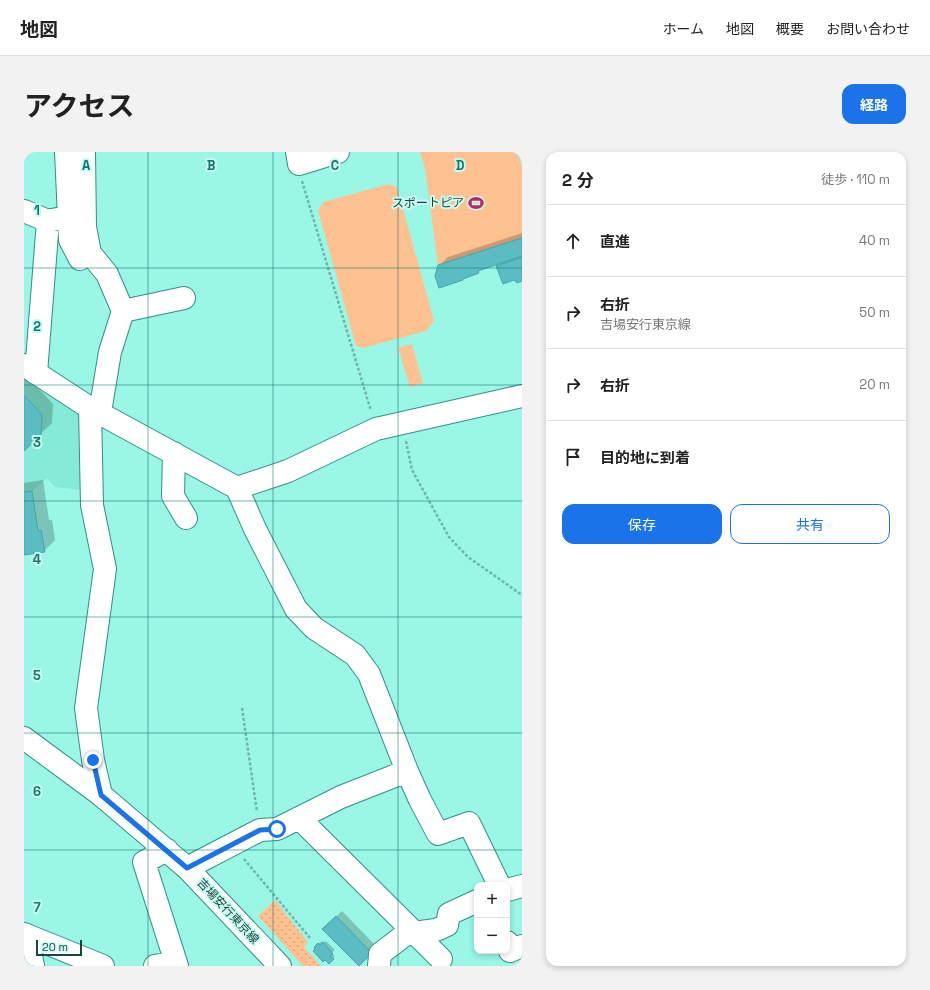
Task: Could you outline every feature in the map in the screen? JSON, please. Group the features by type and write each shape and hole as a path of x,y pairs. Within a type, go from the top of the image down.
{"street":[{"path":"66,152 58,219 30,369 95,410 238,488 255,529 296,609 314,628 355,655 369,674 407,771 438,834 469,823 497,882"},
{"path":"84,152 85,227 90,253 107,274 123,311 110,352 95,410 92,505 105,569 86,708 93,760 101,795"},
{"path":"298,158 338,152"},
{"path":"24,212 58,219 70,224 70,240 80,258 90,253"},
{"path":"123,311 184,298"},
{"path":"238,488 288,471 376,429 522,396"},
{"path":"174,453 173,496 186,518"},
{"name":"吉場安行東京線","path":"24,738 101,795 167,850 187,868 280,966"},
{"path":"187,868 260,830 277,829 341,797 407,771"},
{"path":"299,818 441,959"},
{"path":"167,850 144,862 169,965"},
{"path":"510,889 522,886"},
{"path":"380,965 380,954 406,934 436,930 447,925 449,914 474,902"},
{"path":"26,935 33,966"},
{"path":"26,935 103,966"},
{"path":"510,951 522,946"}],"path":[{"path":"298,158 304,189 376,429"},
{"path":"404,423 412,470 448,538 468,557 522,595"},
{"path":"242,708 260,830"},
{"path":"241,854 310,938"}],"shaded area":[{"name":"スポートピア","path":"420,152 517,152 522,167 522,238 438,265 425,169"},
{"path":"389,184 397,187 434,321 426,331 363,348 356,346 318,211 323,202"},
{"path":"412,344 423,383 410,387 398,348"},
{"path":"24,373 79,406 82,490 55,487 47,478 32,491 38,531 41,530 45,552 24,555"},
{"path":"275,900 308,942 304,947 321,966 303,966 258,916"}],"building":[{"path":"522,238 522,256 478,271 479,273 463,280 439,288 435,276 438,265"},
{"path":"522,257 522,281 517,283 514,280 503,284 496,266"},
{"path":"24,395 42,415 41,435 24,451"},
{"path":"32,491 38,531 41,530 45,552 24,555 24,492"},
{"path":"336,916 372,953 359,966 322,929"},
{"path":"323,942 333,954 330,956 334,959 329,964 325,960 323,962 313,951 315,949 314,947 318,943 320,945"}],"place":[{"name":"スポートピア","path":"476,203"}],"route":[{"path":"93,760 101,795 187,868 260,830 277,829"}]}
